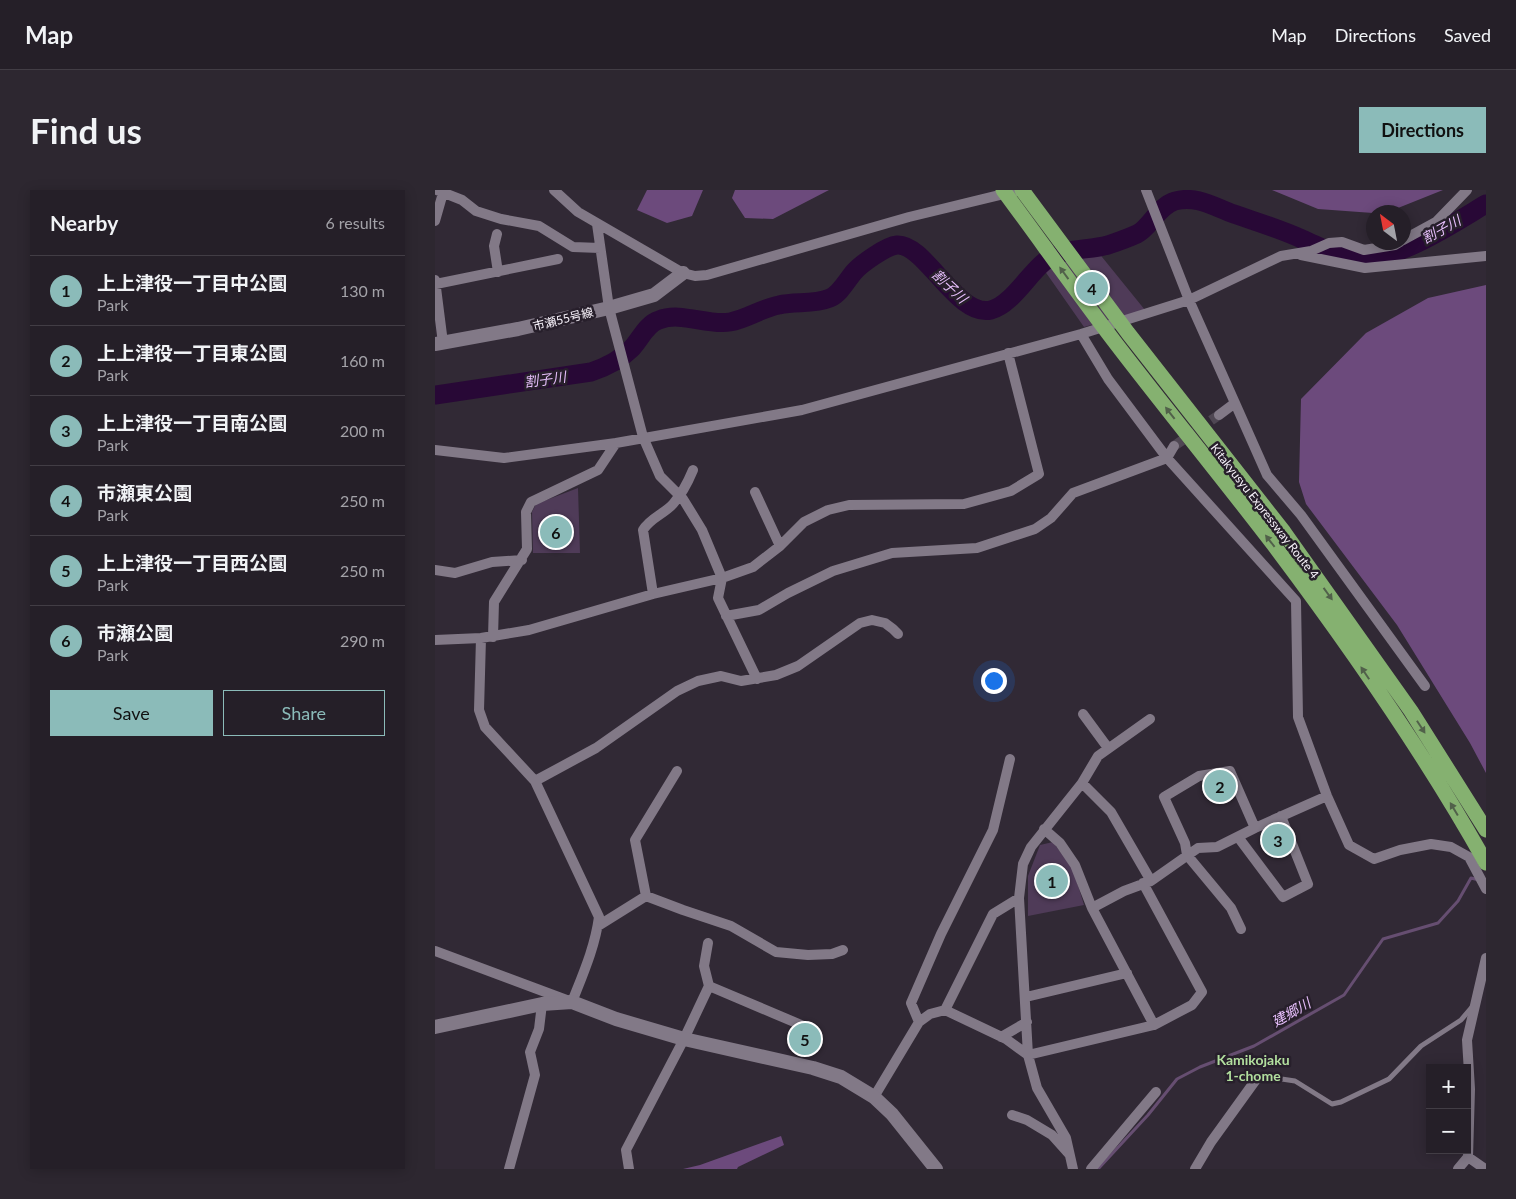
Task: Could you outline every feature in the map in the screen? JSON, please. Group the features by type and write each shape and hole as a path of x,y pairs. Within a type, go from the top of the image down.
{"highway":[{"name":"Kitakyusyu Expressway Route 4","path":"1003,190 1113,340 1273,544 1317,605 1404,730 1481,861"},
{"name":"Kitakyusyu Expressway Route 4","path":"1021,190 1128,333 1317,577 1411,712 1486,830"}],"street":[{"path":"554,190 578,212 597,224 683,273 695,276 909,216 1021,190"},
{"path":"1139,190 1151,203"},
{"path":"1145,190 1189,300 1267,476 1301,515 1425,686"},
{"path":"1411,236 1436,222 1467,190"},
{"path":"435,221 440,191 462,200 476,211 501,219 539,226 573,247 600,248"},
{"path":"597,224 609,308 643,437 660,476 679,495 702,530 722,578 718,598 757,679"},
{"path":"497,234 494,246 498,272"},
{"path":"435,450 504,458 616,443 802,410 1081,334 1189,300 1281,256 1311,251 1329,243 1342,242 1366,250"},
{"path":"1298,254 1365,268 1486,256"},
{"path":"439,343 435,282 558,260"},
{"name":"市瀬55号線","path":"439,343 519,330 609,308 654,294 683,273"},
{"path":"1081,334 1108,379 1167,458 1296,600 1298,718 1327,796 1349,845 1373,859 1400,850 1431,844 1451,847 1481,861 1485,887"},
{"path":"435,640 493,637 529,630 653,594 722,578 753,567 780,546 804,522 828,510 849,505 964,504 1011,491 1039,474 1008,353"},
{"path":"1219,415 1235,402"},
{"path":"493,637 494,602 522,560 527,549 526,512 531,502 598,470 616,443"},
{"path":"727,616 759,610 788,593 833,571 892,552 977,548 1035,529 1051,518 1073,493 1167,458 1174,446"},
{"path":"653,594 643,530 647,523 672,505 686,486 693,470"},
{"path":"755,492 780,546"},
{"path":"435,570 455,573 491,562 522,560"},
{"path":"535,782 596,748 677,691 697,681 721,676 741,681 776,675 798,666 860,623 872,620 885,624 897,634"},
{"path":"481,638 479,710 485,727 535,782 599,917 589,959 572,1002"},
{"path":"1083,714 1108,748"},
{"path":"1073,1169 1066,1138 1037,1088 1028,1055 1019,898 1023,864 1031,847 1082,783 1097,756 1149,719"},
{"path":"919,1022 911,1003 941,934 993,830 1010,759"},
{"path":"646,896 635,840 677,771"},
{"path":"1241,929 1231,908 1187,855 1185,843 1164,797 1199,776 1230,771 1255,828"},
{"path":"873,1097 919,1022 930,1014 945,1010 1001,1037 1028,1055 1154,1024 1192,1005 1202,992 1111,812 1082,783"},
{"path":"1092,908 1124,891 1147,882 1197,848 1217,847 1327,796"},
{"path":"1237,837 1283,897 1308,884 1281,816"},
{"path":"1044,829 1060,842 1075,865 1092,908 1154,1024"},
{"path":"598,926 646,896"},
{"path":"646,896 731,926 777,952 808,955 833,954 843,950"},
{"path":"945,1010 993,914 1019,898"},
{"path":"629,1169 626,1150 684,1039 709,986 704,966 708,943"},
{"path":"435,951 617,1019 684,1039 813,1068 841,1077 873,1097 892,1114 936,1169"},
{"path":"1458,1169 1469,1157 1470,1089 1467,1040 1486,958"},
{"path":"1026,997 1127,973"},
{"path":"709,986 813,1030"},
{"path":"1477,1001 1486,988"},
{"path":"435,1028 542,1004 572,1002"},
{"path":"509,1169 535,1075 530,1052 539,1029 542,1004"},
{"path":"1001,1037 1027,1022"},
{"path":"1195,1169 1211,1142 1255,1081"},
{"path":"1091,1169 1156,1092"},
{"path":"1012,1114 1027,1120 1052,1135 1070,1154"},
{"path":"1469,1157 1485,1169"}],"lane":[{"path":"1255,1081 1262,1076 1295,1081 1332,1104 1341,1102 1389,1079 1421,1046 1461,1020 1477,1001"}],"shaded area":[{"path":"647,190 703,190 692,216 667,223 637,210"},
{"path":"735,190 829,190 773,219 745,218 732,198"},
{"path":"1272,190 1443,190 1406,205 1366,205 1366,212 1318,209"},
{"path":"1098,252 1145,310 1084,327 1042,267 1069,256"},
{"path":"1486,285 1486,773 1470,743 1397,625 1306,504 1299,482 1301,399 1366,333 1428,298"},
{"path":"578,488 580,553 533,553 532,512 536,504"},
{"path":"1223,775 1230,778 1234,791 1212,799 1205,782"},
{"path":"1277,823 1281,824 1291,849 1280,854 1261,831"},
{"path":"1053,842 1073,869 1084,905 1028,916 1028,876 1040,845"},
{"path":"800,1031 813,1035 819,1044 795,1052 788,1048"},
{"path":"781,1136 784,1145 737,1169 683,1169 700,1165"}],"waterway":[{"name":"割子川","path":"435,395 591,372 622,357 631,349 650,325 667,318 676,317 721,323 730,322 779,305 824,300 834,296 854,272 868,260 880,252 897,245 908,248 919,255 966,303 978,309 991,310 1012,296 1051,257 1067,252 1108,245 1137,234 1164,207 1175,201 1191,200 1205,203 1285,232 1337,254 1360,259 1375,258 1408,247 1442,230 1486,204"},
{"name":"建郷川","path":"1098,1169 1148,1115 1177,1079 1200,1067 1254,1046 1344,995 1383,939 1438,923 1458,901 1471,878 1479,880"}],"tunnel":[{"path":"1174,446 1219,415"}],"place":[{"name":"市瀬東公園","path":"1092,288"},
{"name":"市瀬公園","path":"556,532"},
{"name":"上上津役一丁目東公園","path":"1220,786"},
{"name":"上上津役一丁目南公園","path":"1278,840"},
{"name":"上上津役一丁目中公園","path":"1052,881"},
{"name":"上上津役一丁目西公園","path":"805,1039"}],"district":[{"name":"Kamikojaku 1-chome","path":"1253,1068"}]}
